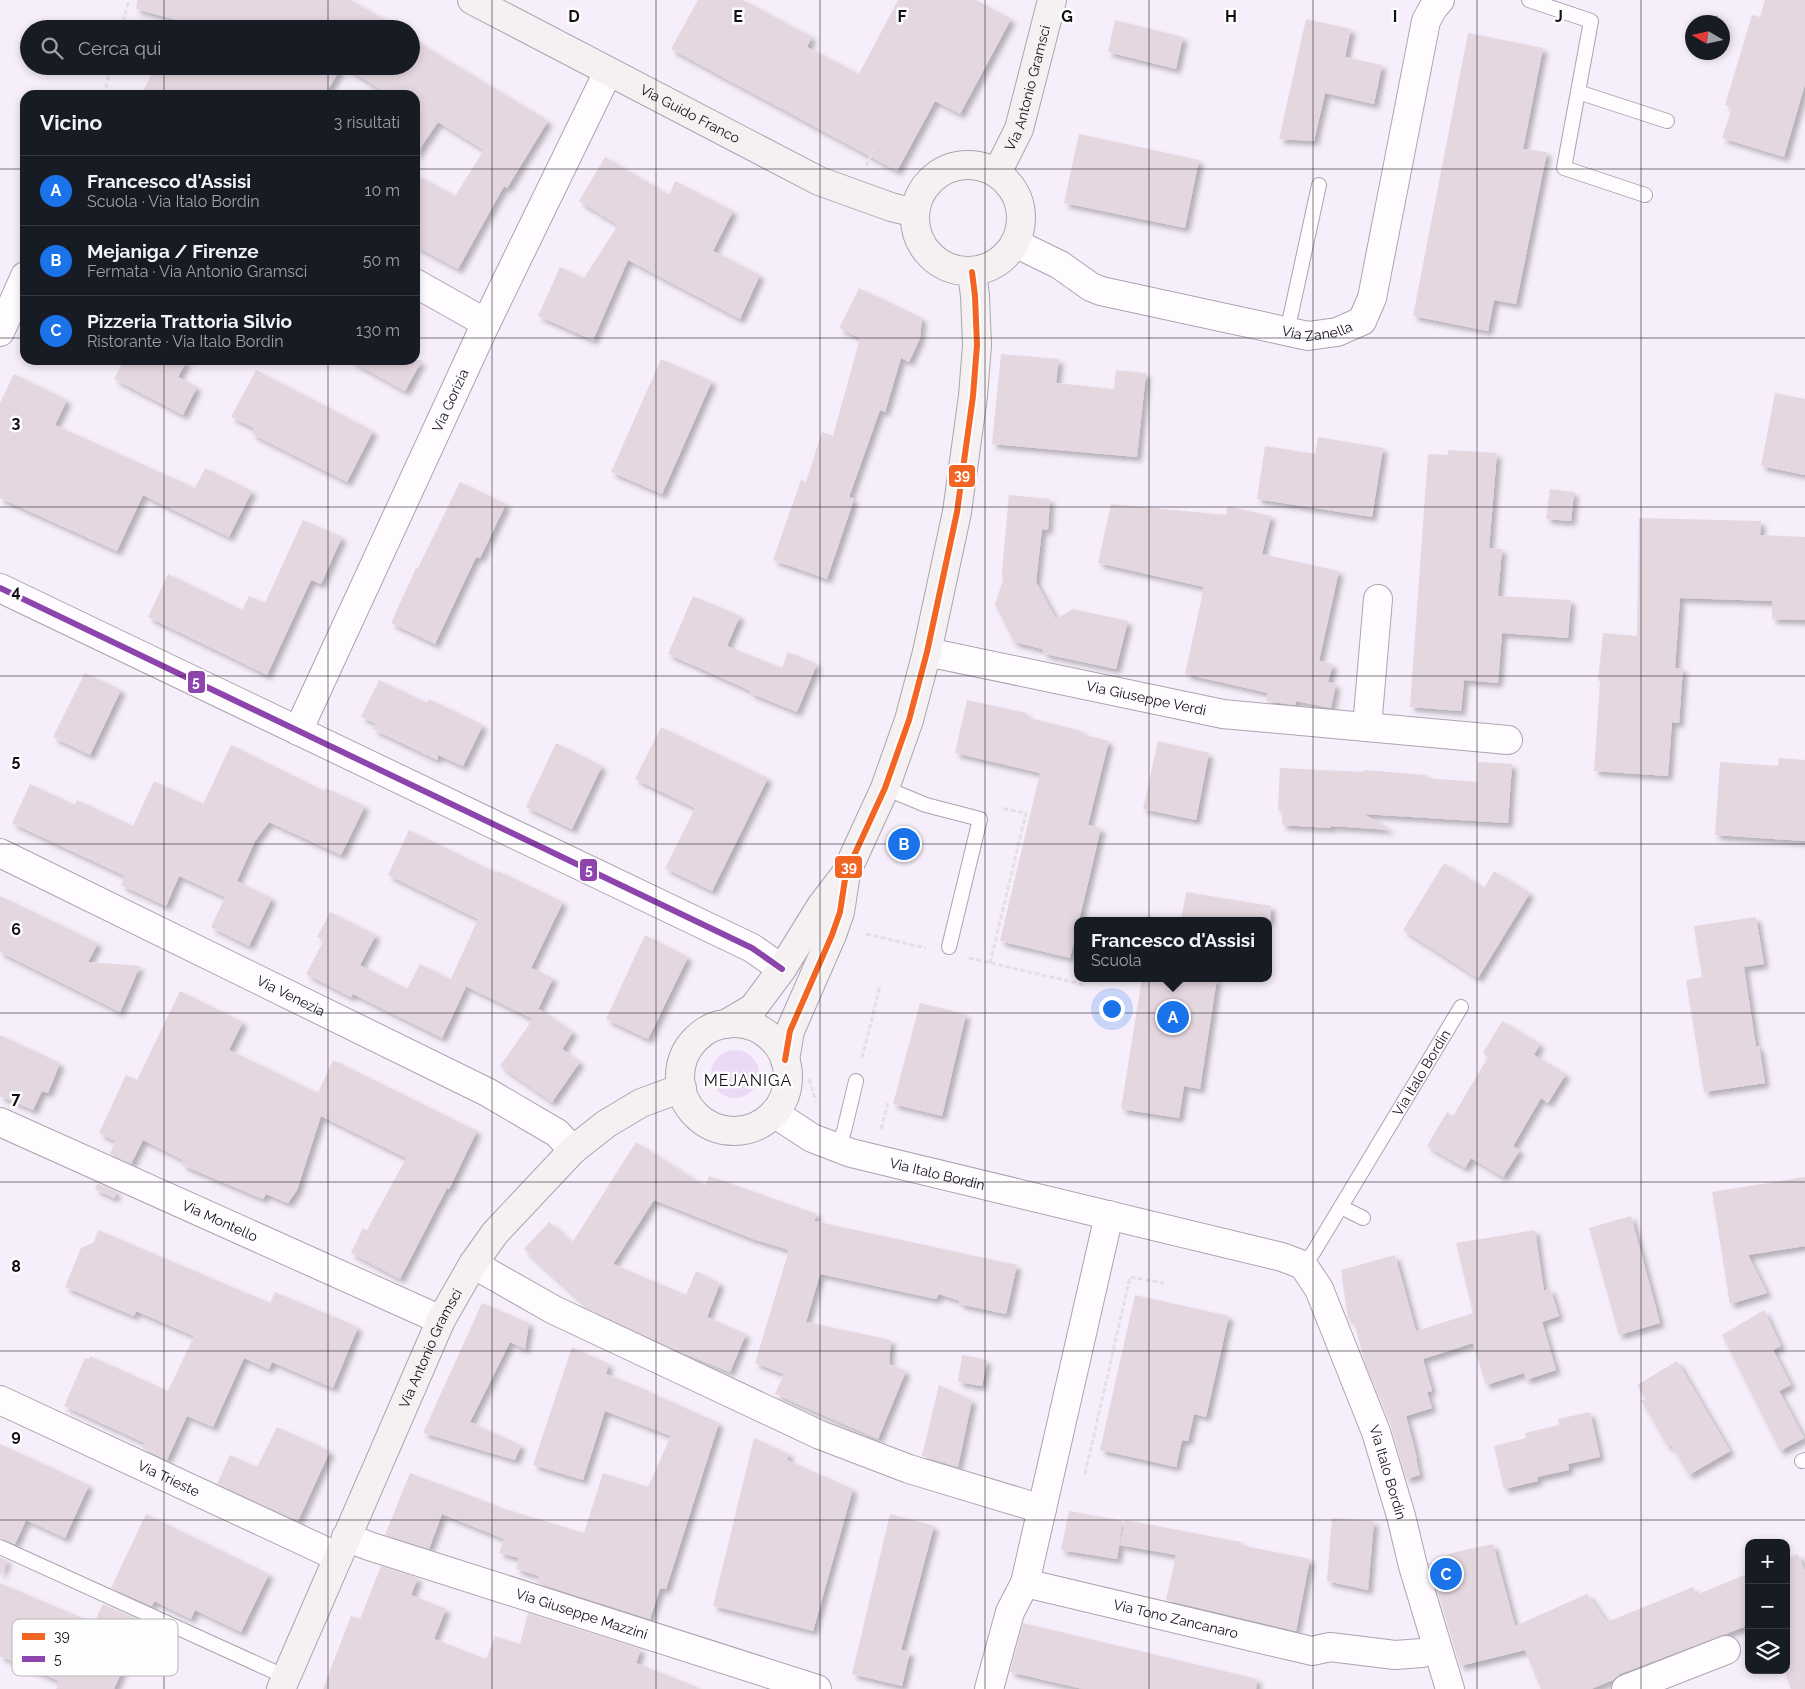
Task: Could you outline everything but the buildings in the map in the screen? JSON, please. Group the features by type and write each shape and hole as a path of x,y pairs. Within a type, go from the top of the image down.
{"main road":[{"name":"Via Guido Franco","path":"472,0 819,181 890,207 915,213"},
{"name":"Via Antonio Gramsci","path":"996,172 1020,129 1052,0"},
{"path":"971,165 984,167 996,172 1009,183 1017,197 1021,212 1020,228 1015,243 1002,260 983,270 972,272 957,271 942,266 930,256 921,243 915,229 915,213 918,200 924,188 933,177 944,170 957,166 971,165"},
{"path":"726,1024 756,1027 769,1035 779,1046 788,1074 787,1088 782,1102 774,1113 762,1124 746,1130 729,1131 713,1126 699,1117 688,1104 682,1088 683,1060 690,1047 700,1036 712,1028 726,1024 753,1008 782,969 821,906 846,872 885,788 909,720 927,652 957,512 973,396 977,345 972,272"},
{"path":"785,1060 790,1030 840,912 846,872"},
{"name":"Via Antonio Gramsci","path":"284,1683 440,1320 473,1264 495,1234 573,1150 606,1124 641,1104 682,1088"}],"street":[{"name":"Via Zanella","path":"1015,243 1060,265 1091,287 1101,291 1308,336 1337,332 1362,321 1372,298 1426,20 1440,0"},
{"name":"Via Gorizia","path":"298,731 486,323 608,72"},
{"path":"420,286 486,323"},
{"path":"0,332 20,287"},
{"path":"0,588 752,948 782,969"},
{"path":"1367,727 1378,600"},
{"name":"Via Giuseppe Verdi","path":"927,652 1223,714 1508,740"},
{"name":"Via Venezia","path":"0,853 487,1092 557,1133 573,1150"},
{"name":"Via Italo Bordin","path":"774,1113 812,1138 851,1153 1282,1257 1303,1265 1319,1289 1376,1432 1450,1689"},
{"name":"Via Montello","path":"0,1122 440,1320"},
{"path":"989,1689 1010,1612 1025,1583 1109,1215"},
{"path":"473,1264 554,1310 820,1435 909,1469 1042,1509"},
{"name":"Via Trieste","path":"0,1400 342,1547"},
{"name":"Via Giuseppe Mazzini","path":"342,1547 378,1549 817,1689"},
{"name":"Via Tono Zancanaro","path":"1025,1583 1312,1651 1330,1648 1395,1655 1422,1653 1437,1648"},
{"path":"1626,1689 1726,1650"}],"lane":[{"path":"1529,0 1591,21 1564,168 1645,196"},
{"path":"1578,92 1666,121"},
{"path":"1287,332 1319,185"},
{"path":"885,788 926,805 980,819 949,947"},
{"name":"Via Italo Bordin","path":"1303,1265 1313,1253 1461,1007"},
{"path":"836,1148 844,1130 856,1081"},
{"path":"1341,1207 1363,1218"},
{"path":"0,1547 150,1619"},
{"path":"178,1632 284,1683"}],"path":[{"path":"123,20 129,0"},
{"path":"105,90 110,75"},
{"path":"870,157 874,148"},
{"path":"866,934 932,950"},
{"path":"961,956 1086,985"},
{"path":"856,1081 880,986"},
{"path":"881,1131 888,1104"},
{"path":"1085,1474 1130,1277 1164,1283"}],"shaded area":[{"path":"730,1050 740,1050 752,1057 759,1069 759,1079 752,1091 740,1098 730,1098 722,1094 715,1087 711,1079 711,1069 715,1061 722,1054"}],"transit line":[{"name":"39","path":"785,1060 790,1031 832,935 840,912 846,873 885,788 909,720 927,652 957,512 973,396 977,345 972,272"},
{"name":"5","path":"0,588 752,948 782,969"}],"place":[{"name":"Mejaniga / Firenze","path":"904,844"},
{"name":"Francesco d'Assisi","path":"1173,1017"},
{"name":"Pizzeria Trattoria Silvio","path":"1446,1574"}],"district":[{"name":"MEJANIGA","path":"748,1080"}]}
